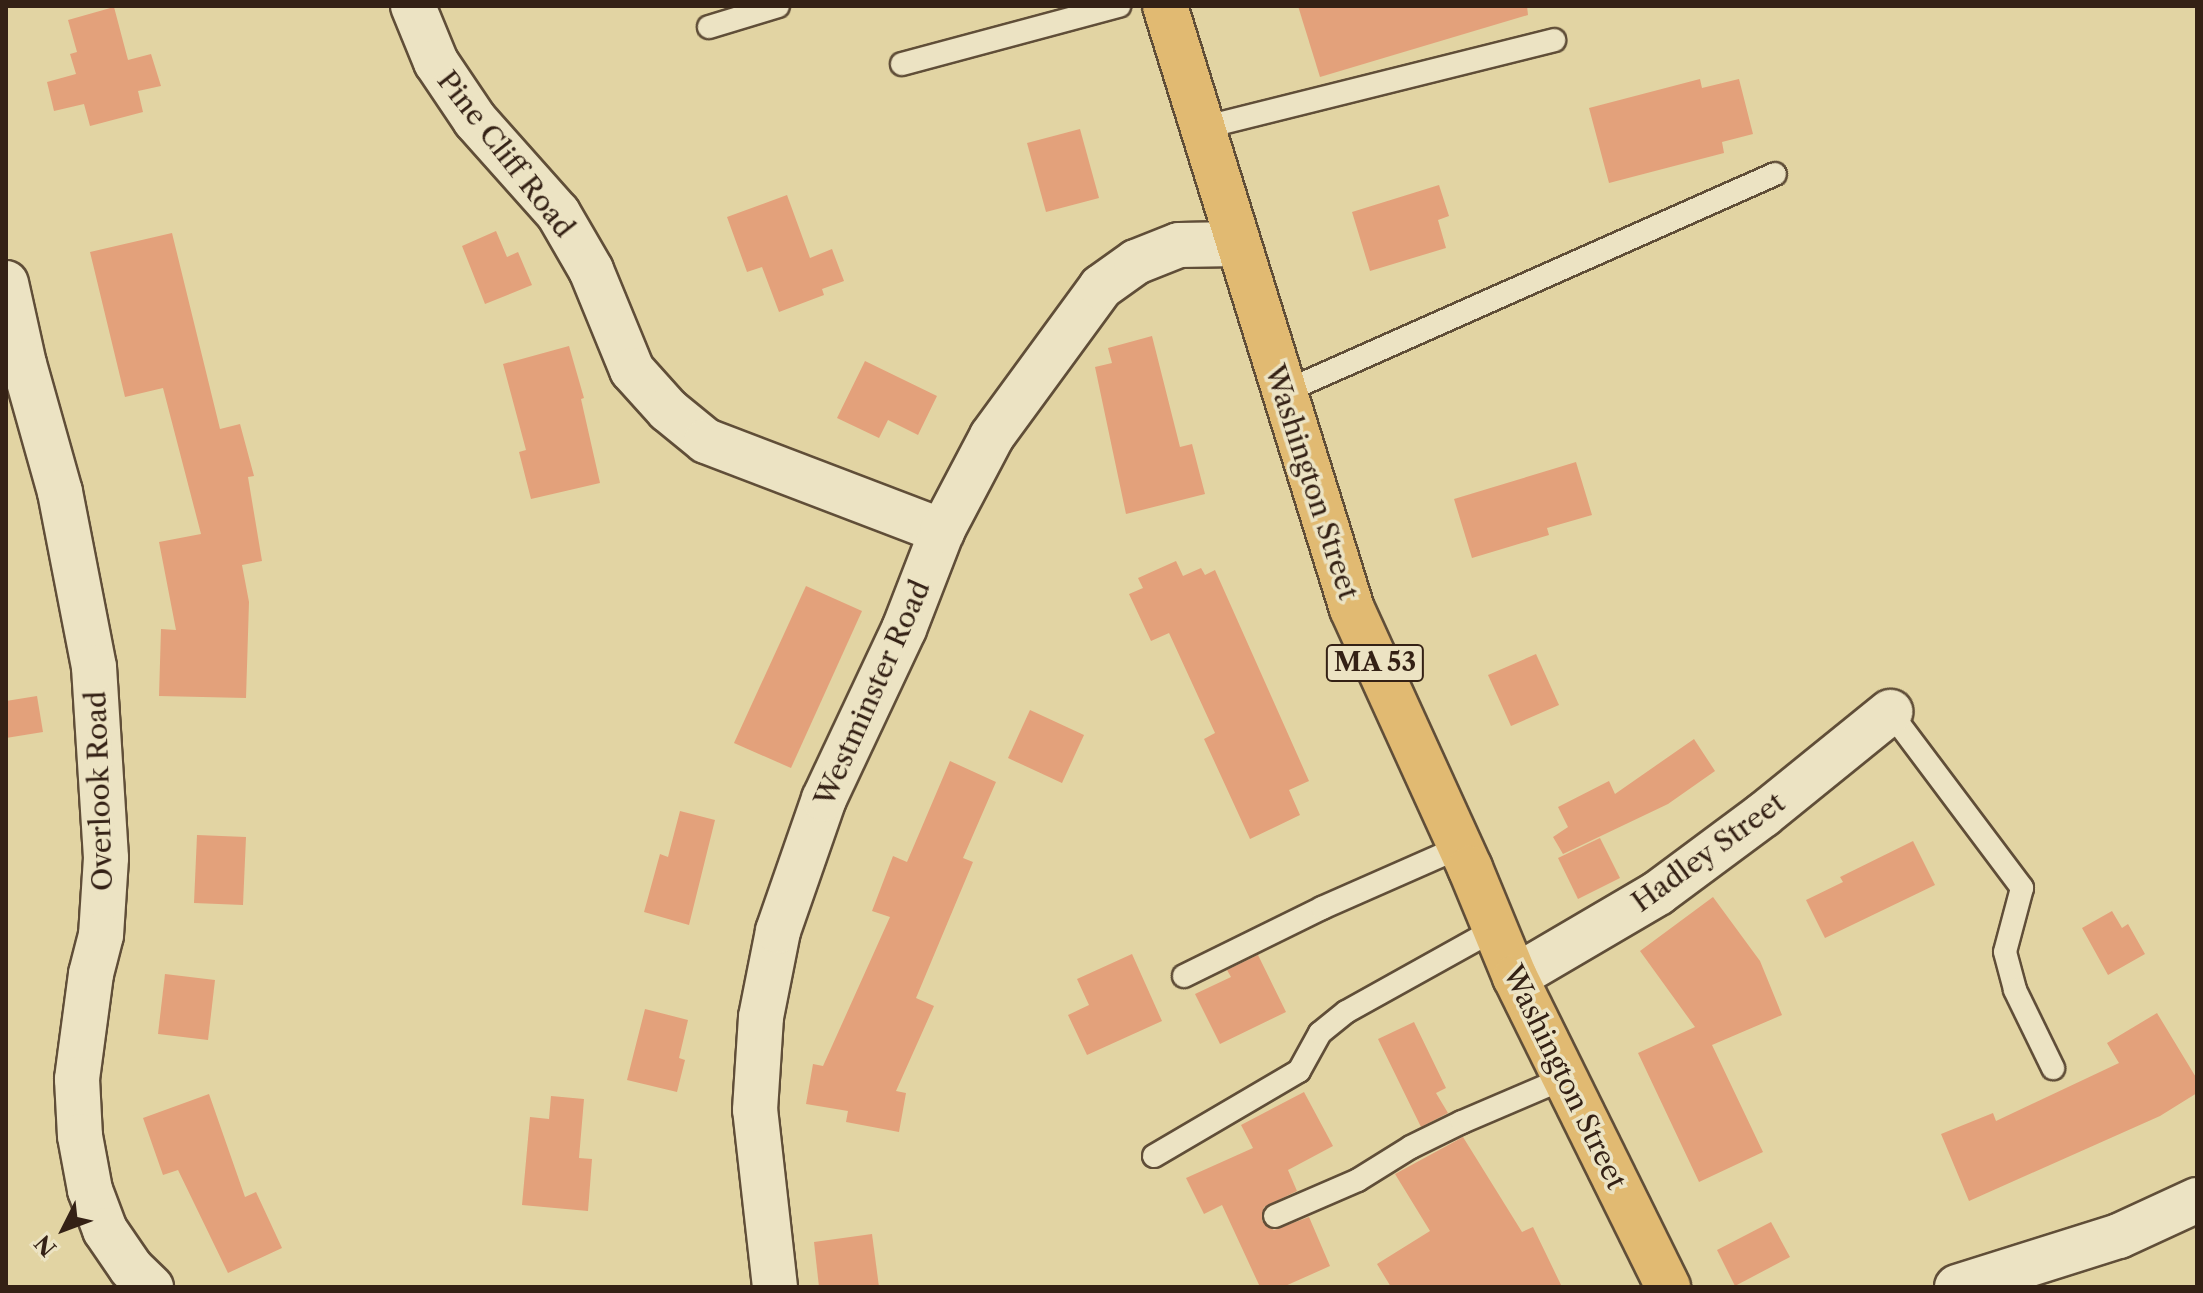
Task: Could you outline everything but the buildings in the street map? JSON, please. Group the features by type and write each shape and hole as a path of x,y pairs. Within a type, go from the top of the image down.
{"main road":[{"name":"Washington Street","path":"1165,6 1352,609 1515,977 1668,1287"}],"street":[{"name":"Pine Cliff Road","path":"413,6 436,62 475,120 558,213 591,270 632,370 668,410 706,441 942,531"},
{"name":"Westminster Road","path":"775,1287 755,1110 761,1017 778,931 824,799 904,629 942,531 992,436 1101,287 1136,262 1179,245 1237,244"},
{"name":"Overlook Road","path":"6,283 24,364 60,492 94,667 106,858 101,935 91,974 77,1079 80,1136 90,1190 105,1230 131,1268 151,1287"},
{"name":"Hadley Street","path":"1515,977 1658,893 1763,815 1890,712"},
{"path":"1957,1287 2119,1236 2197,1200"}],"lane":[{"path":"709,27 778,6"},
{"path":"902,64 1119,6"},
{"path":"1202,128 1554,40"},
{"path":"1284,392 1775,174"},
{"path":"1890,712 2022,888 2005,952 2015,990 2053,1068"},
{"path":"1184,976 1322,908 1460,847"},
{"path":"1154,1156 1299,1071 1320,1033 1346,1012 1495,929"},
{"path":"1275,1216 1358,1180 1462,1122 1565,1078"}]}
